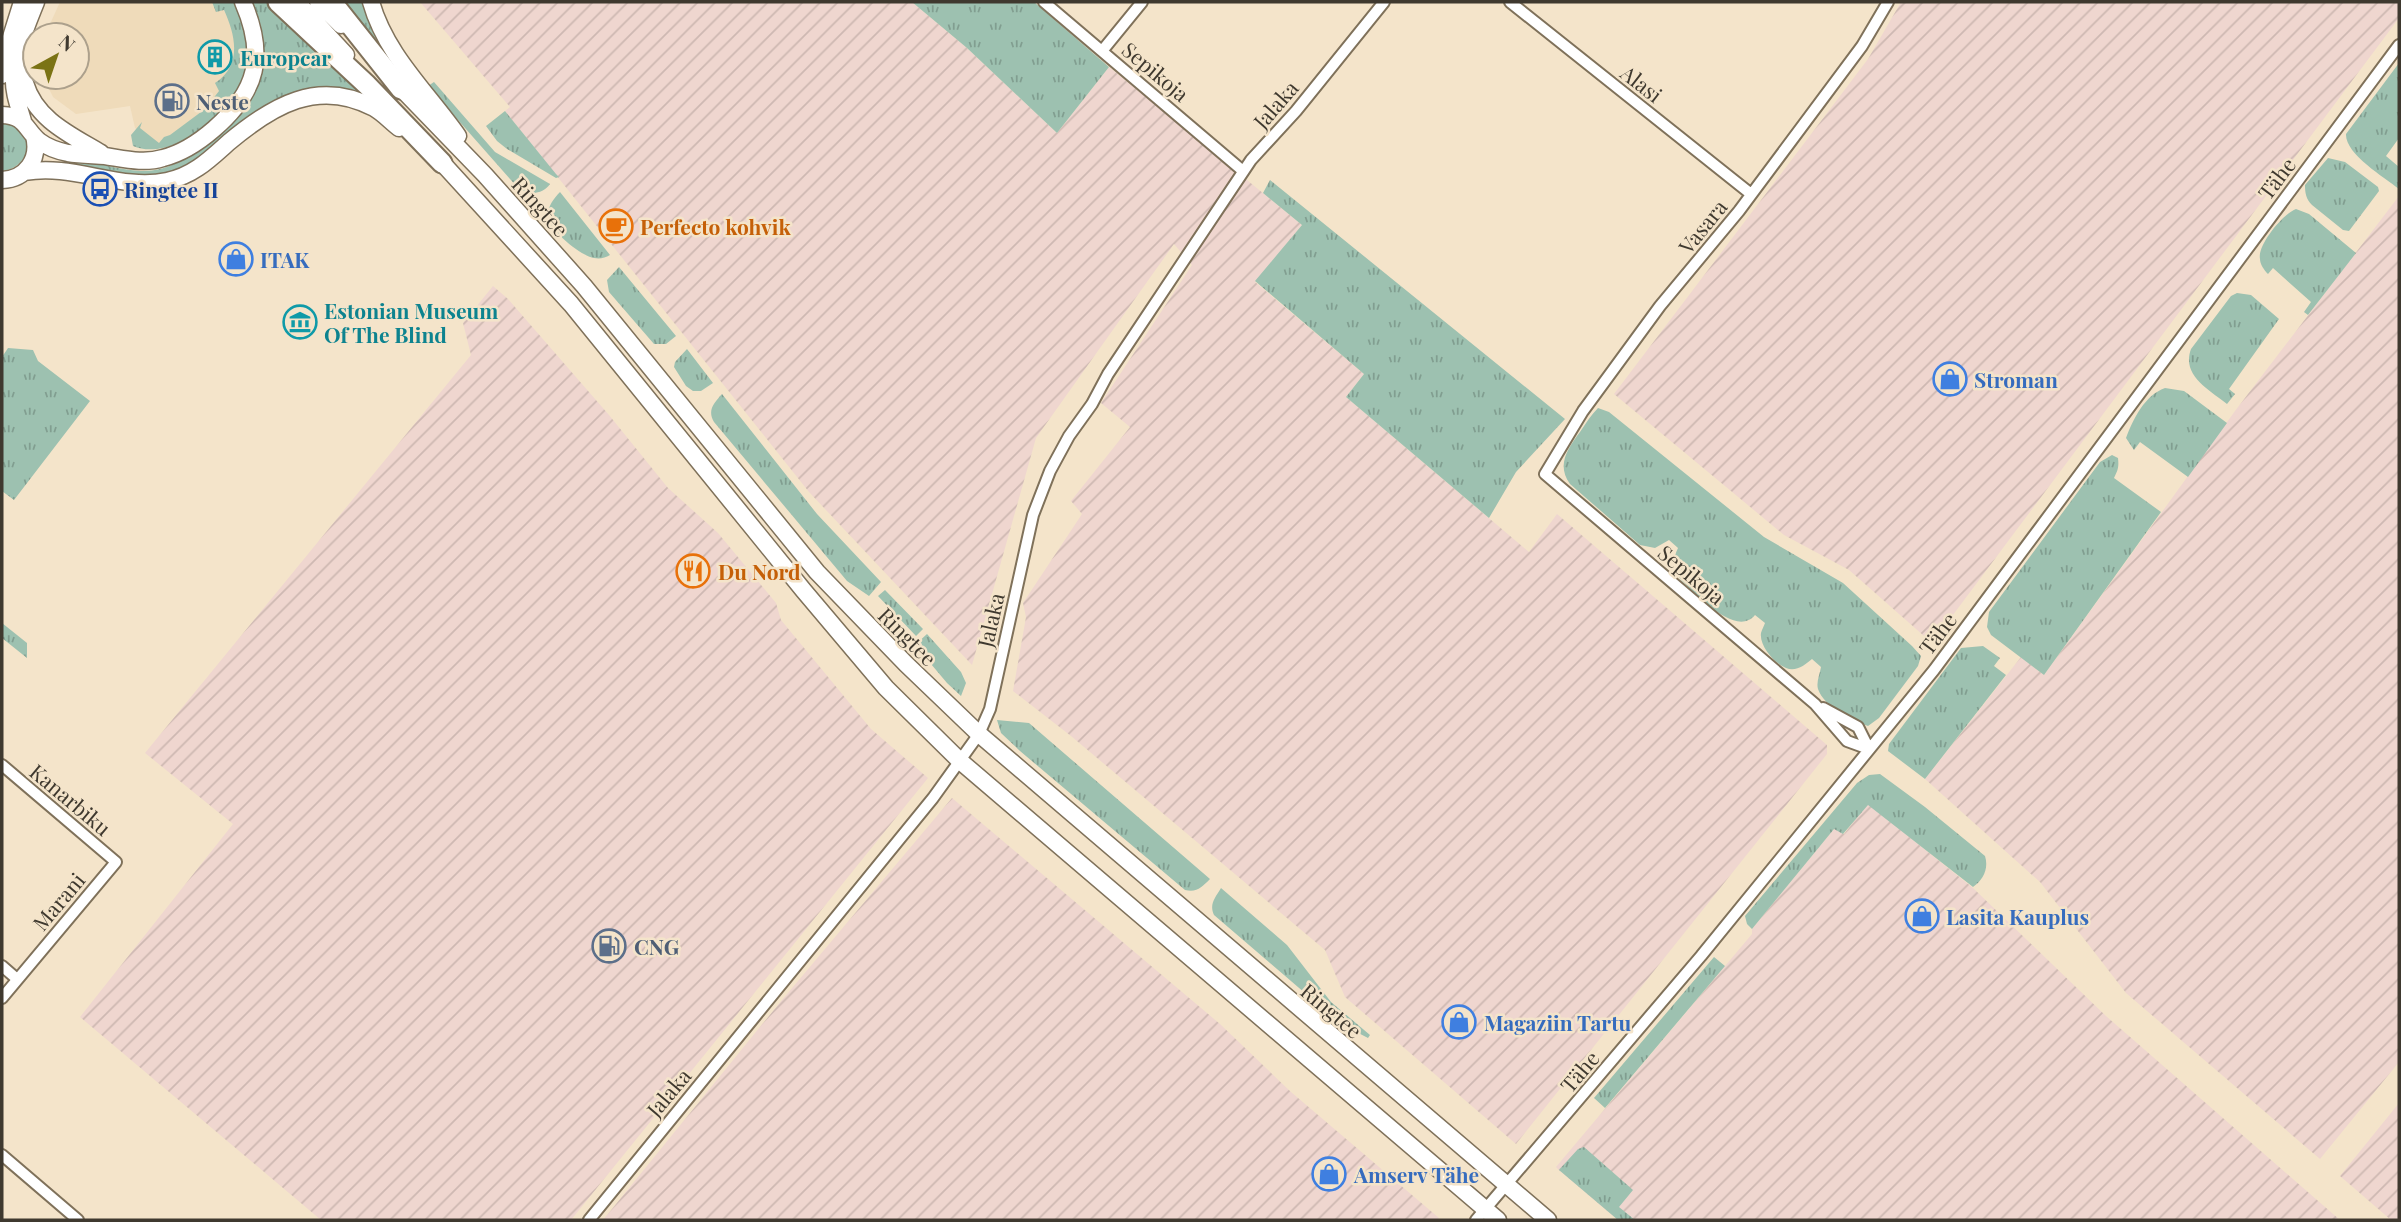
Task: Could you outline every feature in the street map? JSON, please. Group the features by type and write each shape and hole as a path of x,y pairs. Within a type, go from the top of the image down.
{"highway":[{"path":"278,2 367,85 442,163"},
{"path":"332,2 401,89"}],"main road":[{"path":"2,75 22,2"},
{"path":"36,2 19,50 13,78 15,96 23,121 44,145 67,153 146,161 163,158 197,143 234,111 251,84 256,57 251,22 243,2"},
{"name":"Ringtee","path":"297,2 571,304 886,688 960,761 1481,1215 1499,1220"},
{"name":"Ringtee","path":"318,2 485,175 584,286 817,572 906,664 979,734 1548,1220"},
{"path":"371,2 389,45 485,175"},
{"path":"19,50 26,85 41,113 54,126 107,156"},
{"path":"24,172 65,170 138,183 169,181 186,176 200,167 247,128 282,104 311,96 344,97 375,109 442,163"},
{"path":"2,115 23,121"},
{"path":"2,180 15,178 24,172 36,155 34,136"}],"street":[{"name":"Sepikoja","path":"1044,2 1243,171"},
{"path":"1102,51 1142,2"},
{"name":"Jalaka","path":"589,1220 847,905 979,734 990,709 1033,515 1050,471 1069,436 1243,171 1296,111 1384,2"},
{"name":"Alasi","path":"1510,2 1751,194"},
{"name":"Vasara","path":"1545,474 1583,411 1660,306 1751,194 1862,46 1888,2"},
{"name":"Tähe","path":"1481,1215 1701,956 1934,670 2399,45"},
{"name":"Sepikoja","path":"1545,474 1815,704 1847,741 1869,749"},
{"name":"Sepikoja","path":"1815,704 1858,727 1869,749"},
{"name":"Kanarbiku","path":"2,765 116,862"},
{"name":"Marani","path":"2,998 116,862"},
{"path":"2,966 18,979"},
{"path":"2,1155 78,1220"}],"shaded area":[{"path":"60,2 217,2 237,28 239,59 210,111 157,145 135,128 130,106 76,114 53,97 50,91 91,91 91,21 51,21"},
{"path":"420,2 912,2 967,48 1057,133 1109,67 1302,225 1255,282 1364,374 1346,397 1529,552 1557,514 1827,745 1827,754 1516,1144 1345,997 1325,950 1071,736 1013,691 1026,617 1023,603 1082,514 1071,501 1130,427 1101,403 1192,265 1174,244 1036,438 972,665 809,492 505,111 510,107"},
{"path":"1901,2 2399,2 2399,18 1932,643 1849,570 1784,535 1614,394 1868,59"},
{"path":"2399,196 2399,1062 2320,1159 2126,993 2040,882 1925,779 2021,657 2044,675 2235,411"},
{"path":"493,286 508,299 609,415 668,488 718,533 776,603 781,620 871,729 928,778 571,1220 321,1220 80,1017 233,824 145,753 471,355 463,323"},
{"path":"952,798 1220,1024 1291,1092 1439,1218 603,1220 782,1000"},
{"path":"1868,804 1973,888 2106,1016 2340,1220 1618,1220 1559,1170 1556,1167 1752,934 1752,929 1834,829 1844,834"},
{"path":"2399,1103 2399,1220 2391,1220 2340,1176"}],"green space":[{"path":"212,2 236,2 242,20 249,56 246,75 240,89 217,118 184,141 149,149 133,146 131,135 142,122 140,128 159,143 205,109 219,91 215,83 230,67 234,49 224,10 216,12"},
{"path":"250,2 270,2 367,97 326,89 290,94 241,123 197,161 173,172 158,175 129,174 70,163 72,157 132,170 160,169 177,163 207,141 256,84"},
{"path":"341,2 363,2 367,17 382,44 377,47"},
{"path":"912,2 1034,2 1109,67 1057,133 967,48"},
{"path":"2399,63 2399,138 2386,156 2399,167 2399,189 2358,157 2347,142 2346,134"},
{"path":"434,82 495,152 550,184 547,188 535,193 518,188 428,86"},
{"path":"505,111 559,177 556,178 497,141 486,126"},
{"path":"6,122 22,132 27,147 21,162 4,171 2,123"},
{"path":"2328,158 2345,162 2378,187 2379,191 2349,231 2343,230 2312,205 2306,196 2305,185"},
{"path":"1270,180 1565,419 1516,472 1489,518 1346,397 1364,374 1255,281 1302,225 1263,193"},
{"path":"560,192 610,255 604,258 588,256 554,229 548,214 551,204"},
{"path":"2296,209 2309,214 2356,253 2308,315 2304,312 2311,302 2273,268 2268,274 2260,261 2260,253 2272,230"},
{"path":"619,267 676,336 666,344 654,344 609,292 607,280"},
{"path":"2237,293 2251,295 2279,319 2229,389 2235,394 2227,404 2199,381 2190,367 2189,359 2191,349 2231,296"},
{"path":"8,348 33,350 38,361 90,401 14,500 2,491 2,357"},
{"path":"687,349 713,383 701,391 693,391 686,386 674,367 675,362"},
{"path":"2165,388 2184,391 2227,423 2188,477 2140,442 2134,450 2126,438 2146,402"},
{"path":"722,394 817,514 881,582 869,596 847,581 714,422 711,410"},
{"path":"1598,408 1609,412 1764,537 1843,583 1912,646 1921,656 1918,666 1879,718 1868,726 1832,707 1818,689 1821,667 1812,659 1793,669 1777,663 1761,638 1765,623 1755,615 1747,621 1738,621 1717,612 1676,573 1674,565 1678,548 1669,540 1655,548 1640,545 1570,484 1564,470 1565,457 1571,444"},
{"path":"2112,455 2118,458 2114,478 2161,512 2044,675 1991,635 1987,627 1989,612 2100,462"},
{"path":"885,590 923,629 916,636 878,596"},
{"path":"2,623 27,643 27,658 2,638"},
{"path":"927,634 961,672 966,683 961,696 915,645"},
{"path":"1983,646 2000,658 1994,666 2006,675 1925,779 1888,751 1889,744 1961,648"},
{"path":"997,720 1029,723 1210,879 1196,890 1185,890 1020,751 1001,733"},
{"path":"1880,774 1985,856 1986,870 1980,881 1973,887 1868,805 1843,834 1834,829 1752,929 1745,916 1857,783 1869,775"},
{"path":"1221,888 1287,945 1331,1002 1370,1035 1368,1038 1341,1024 1214,915 1212,904"},
{"path":"1714,957 1725,966 1605,1108 1594,1098"},
{"path":"1584,1147 1633,1190 1619,1207 1635,1220 1618,1220 1559,1170 1578,1149"}],"place":[{"name":"Europcar","path":"215,57"},
{"name":"Neste","path":"172,101"},
{"name":"Ringtee II","path":"100,189"},
{"name":"Perfecto kohvik","path":"616,226"},
{"name":"ITAK","path":"236,259"},
{"name":"Estonian Museum Of The Blind","path":"300,322"},
{"name":"Stroman","path":"1950,379"},
{"name":"Du Nord","path":"693,571"},
{"name":"Lasita Kauplus","path":"1922,916"},
{"name":"CNG","path":"609,946"},
{"name":"Magaziin Tartu","path":"1459,1022"},
{"name":"Amserv Tähe","path":"1329,1174"}]}
